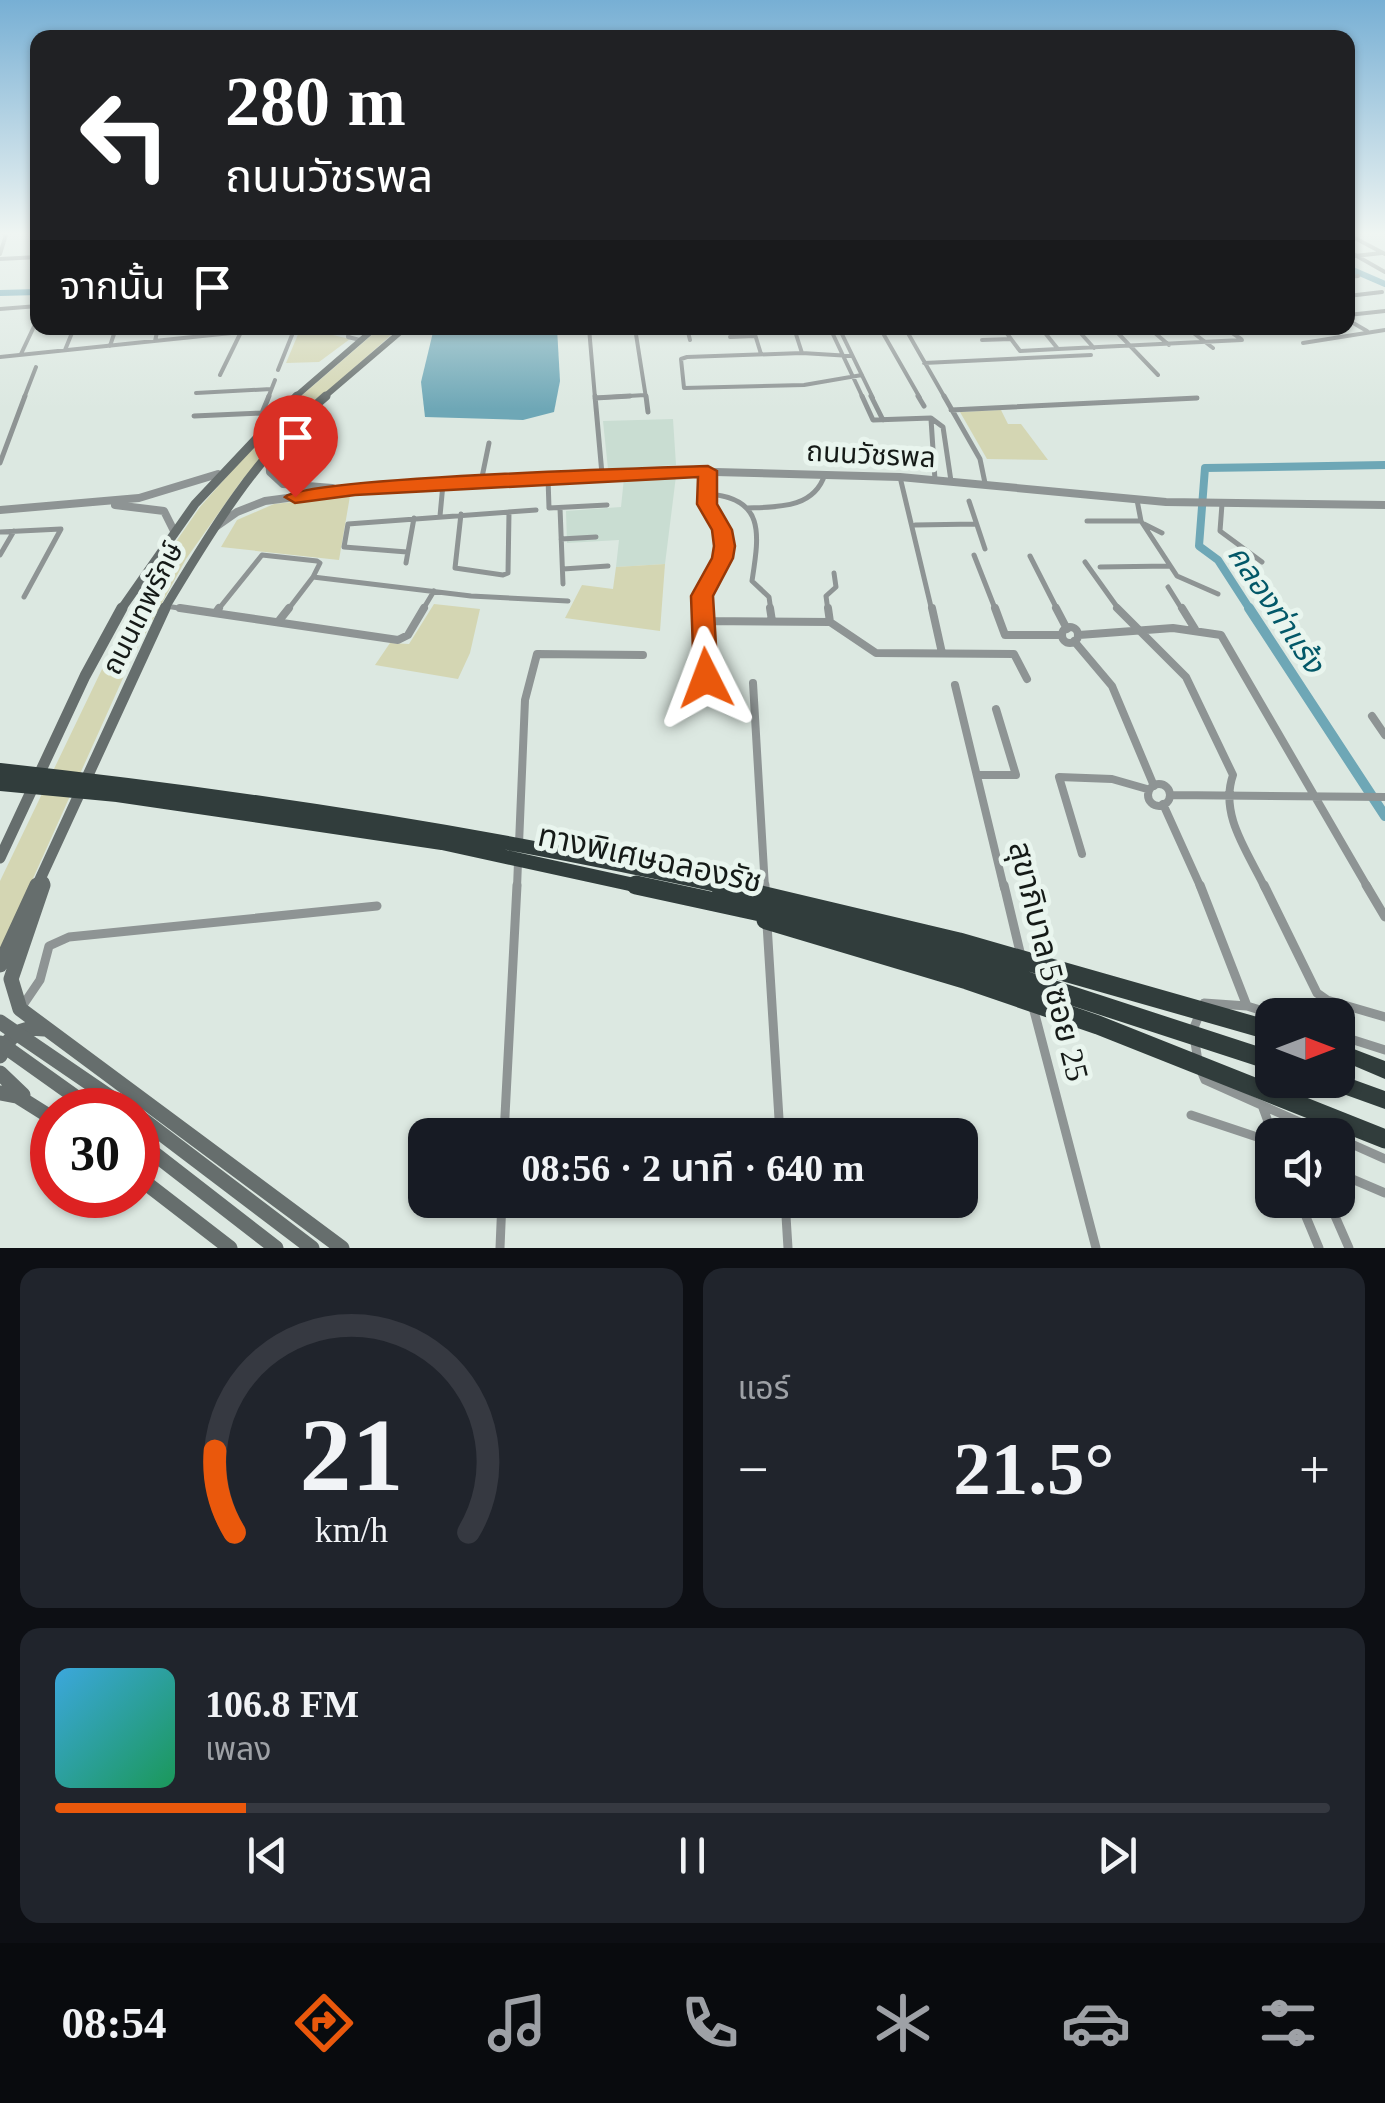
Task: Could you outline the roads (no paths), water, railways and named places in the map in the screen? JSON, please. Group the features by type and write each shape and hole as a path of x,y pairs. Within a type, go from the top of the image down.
{"highway":[{"name":"ทางพิเศษฉลองรัช","path":"0,770 286,803 451,829 880,920 1255,1026"},
{"name":"ทางพิเศษฉลองรัช","path":"0,784 117,796 442,843 835,928 999,972 1255,1055"},
{"path":"720,904 1098,1025 1385,1139"},
{"path":"1355,1056 1385,1066"},
{"path":"1355,1089 1385,1100"}],"main road":[{"name":"ถนนเทพรักษ์","path":"0,854 112,625 174,531 267,414 366,335"},
{"name":"ถนนเทพรักษ์","path":"0,965 166,606 210,531 268,455 316,404 396,335"},
{"path":"61,834 11,978 20,1009 342,1248"},
{"path":"0,1022 97,1088"},
{"path":"0,1056 8,1039 26,1027 48,1029"},
{"path":"0,1043 63,1088"},
{"path":"0,1073 30,1100"},
{"path":"0,1093 17,1096 30,1104"},
{"path":"160,1133 312,1248"},
{"path":"160,1158 276,1248"},
{"path":"160,1195 230,1248"}],"street":[{"path":"1,311 30,307"},
{"path":"1355,316 1385,310"},
{"path":"1355,322 1368,332"},
{"path":"1355,334 1385,330"},
{"path":"20,355 30,334"},
{"path":"66,350 71,335"},
{"path":"110,346 114,335"},
{"path":"155,341 156,335"},
{"path":"0,357 202,335"},
{"path":"220,376 240,335"},
{"path":"278,370 292,335"},
{"path":"348,335 360,340"},
{"path":"590,335 602,474"},
{"path":"636,335 648,412"},
{"path":"689,335 690,340"},
{"path":"796,335 802,352"},
{"path":"833,335 874,420 931,418 943,428 951,481"},
{"path":"843,335 882,420"},
{"path":"884,335 924,406"},
{"path":"909,335 980,459 985,483"},
{"path":"1008,335 1020,351 1092,351"},
{"path":"1046,335 1058,349"},
{"path":"1081,335 1092,351"},
{"path":"1120,335 1158,376"},
{"path":"1157,335 1170,346"},
{"path":"1196,335 1211,346"},
{"path":"924,363 1132,346 1211,346 1242,340 1234,335"},
{"path":"1303,343 1350,335"},
{"path":"730,337 756,336 761,354"},
{"path":"982,340 1011,339"},
{"path":"852,356 802,352 683,358 684,388 804,385 862,375"},
{"path":"0,463 36,367"},
{"path":"194,416 267,414 275,380"},
{"path":"196,393 272,389"},
{"path":"595,398 646,395"},
{"path":"952,410 1197,398"},
{"path":"931,418 935,480"},
{"path":"482,482 489,443"},
{"name":"ถนนวัชรพล","path":"268,455 270,472 283,484 355,489"},
{"path":"706,678 702,596 722,558 724,546 722,530 707,504 708,471"},
{"name":"ถนนวัชรพล","path":"210,531 254,504 355,489 708,471 900,477 1190,503 1385,506"},
{"path":"0,510 92,504 180,490 218,474"},
{"path":"810,474 811,484 818,487"},
{"path":"747,508 790,508 818,487 826,474"},
{"path":"900,477 915,524 918,556 942,653"},
{"path":"548,478 549,508 607,505"},
{"path":"440,516 444,484"},
{"path":"708,494 737,498 747,508 758,540 753,583 769,597 772,621"},
{"path":"1138,500 1142,522 1170,566 1184,580 1218,594"},
{"path":"968,502 984,549"},
{"path":"92,504 146,506 164,512 174,531"},
{"path":"1218,504 1220,531 1262,562"},
{"path":"560,508 563,584"},
{"path":"407,552 342,546 351,522 536,510"},
{"path":"461,514 455,568 503,575 508,573 510,512"},
{"path":"406,563 414,518"},
{"path":"1087,521 1142,522 1162,533"},
{"path":"915,524 976,524"},
{"path":"0,532 61,530 24,597"},
{"path":"0,555 14,531"},
{"path":"562,539 596,537"},
{"path":"974,555 1003,633 1064,632 1077,638 1112,686 1150,787 1150,799 1164,804 1171,795"},
{"path":"216,612 262,556 317,562 319,570 278,622"},
{"path":"1030,556 1064,632"},
{"path":"1085,562 1111,602 1186,677 1233,775 1226,795 1230,816 1316,994 1385,1017"},
{"path":"562,569 608,566"},
{"path":"1100,567 1170,566"},
{"path":"830,622 826,596 836,587 834,573"},
{"path":"313,577 568,601"},
{"path":"1168,587 1196,630"},
{"path":"166,606 405,639 434,591"},
{"path":"704,621 830,622 844,628 873,653 1014,654 1026,678"},
{"path":"1077,638 1139,630 1196,630 1222,635 1385,917"},
{"path":"505,1118 525,700 534,662 542,652 642,655"},
{"path":"753,683 779,1118"},
{"name":"สุขาภิบาล 5 ซอย 25","path":"956,685 1096,1248"},
{"path":"978,774 1016,775 996,709"},
{"path":"1372,716 1385,735"},
{"path":"1082,854 1059,777 1112,779 1171,795 1385,797"},
{"path":"1164,804 1219,928 1247,1006"},
{"path":"20,1009 40,980 48,946 69,936 378,906"},
{"path":"1255,1008 1204,1002 1193,1018 1192,1045 1204,1080 1289,1118"},
{"path":"1355,1040 1385,1050"},
{"path":"1263,1107 1266,1118"},
{"path":"1191,1115 1255,1133"},
{"path":"1355,1145 1385,1158"},
{"path":"1355,1180 1385,1193"},
{"path":"500,1248 501,1218"},
{"path":"786,1218 788,1248"},
{"path":"1306,1218 1319,1248"},
{"path":"1336,1218 1350,1248"}],"water":[{"path":"432,335 557,335 560,381 554,412 523,420 425,417 421,382"}],"waterway":[{"name":"คลองท่าแร้ง","path":"1251,611 1218,560 1199,546 1205,468 1385,465"},
{"name":"คลองท่าแร้ง","path":"1249,608 1385,816"}]}
